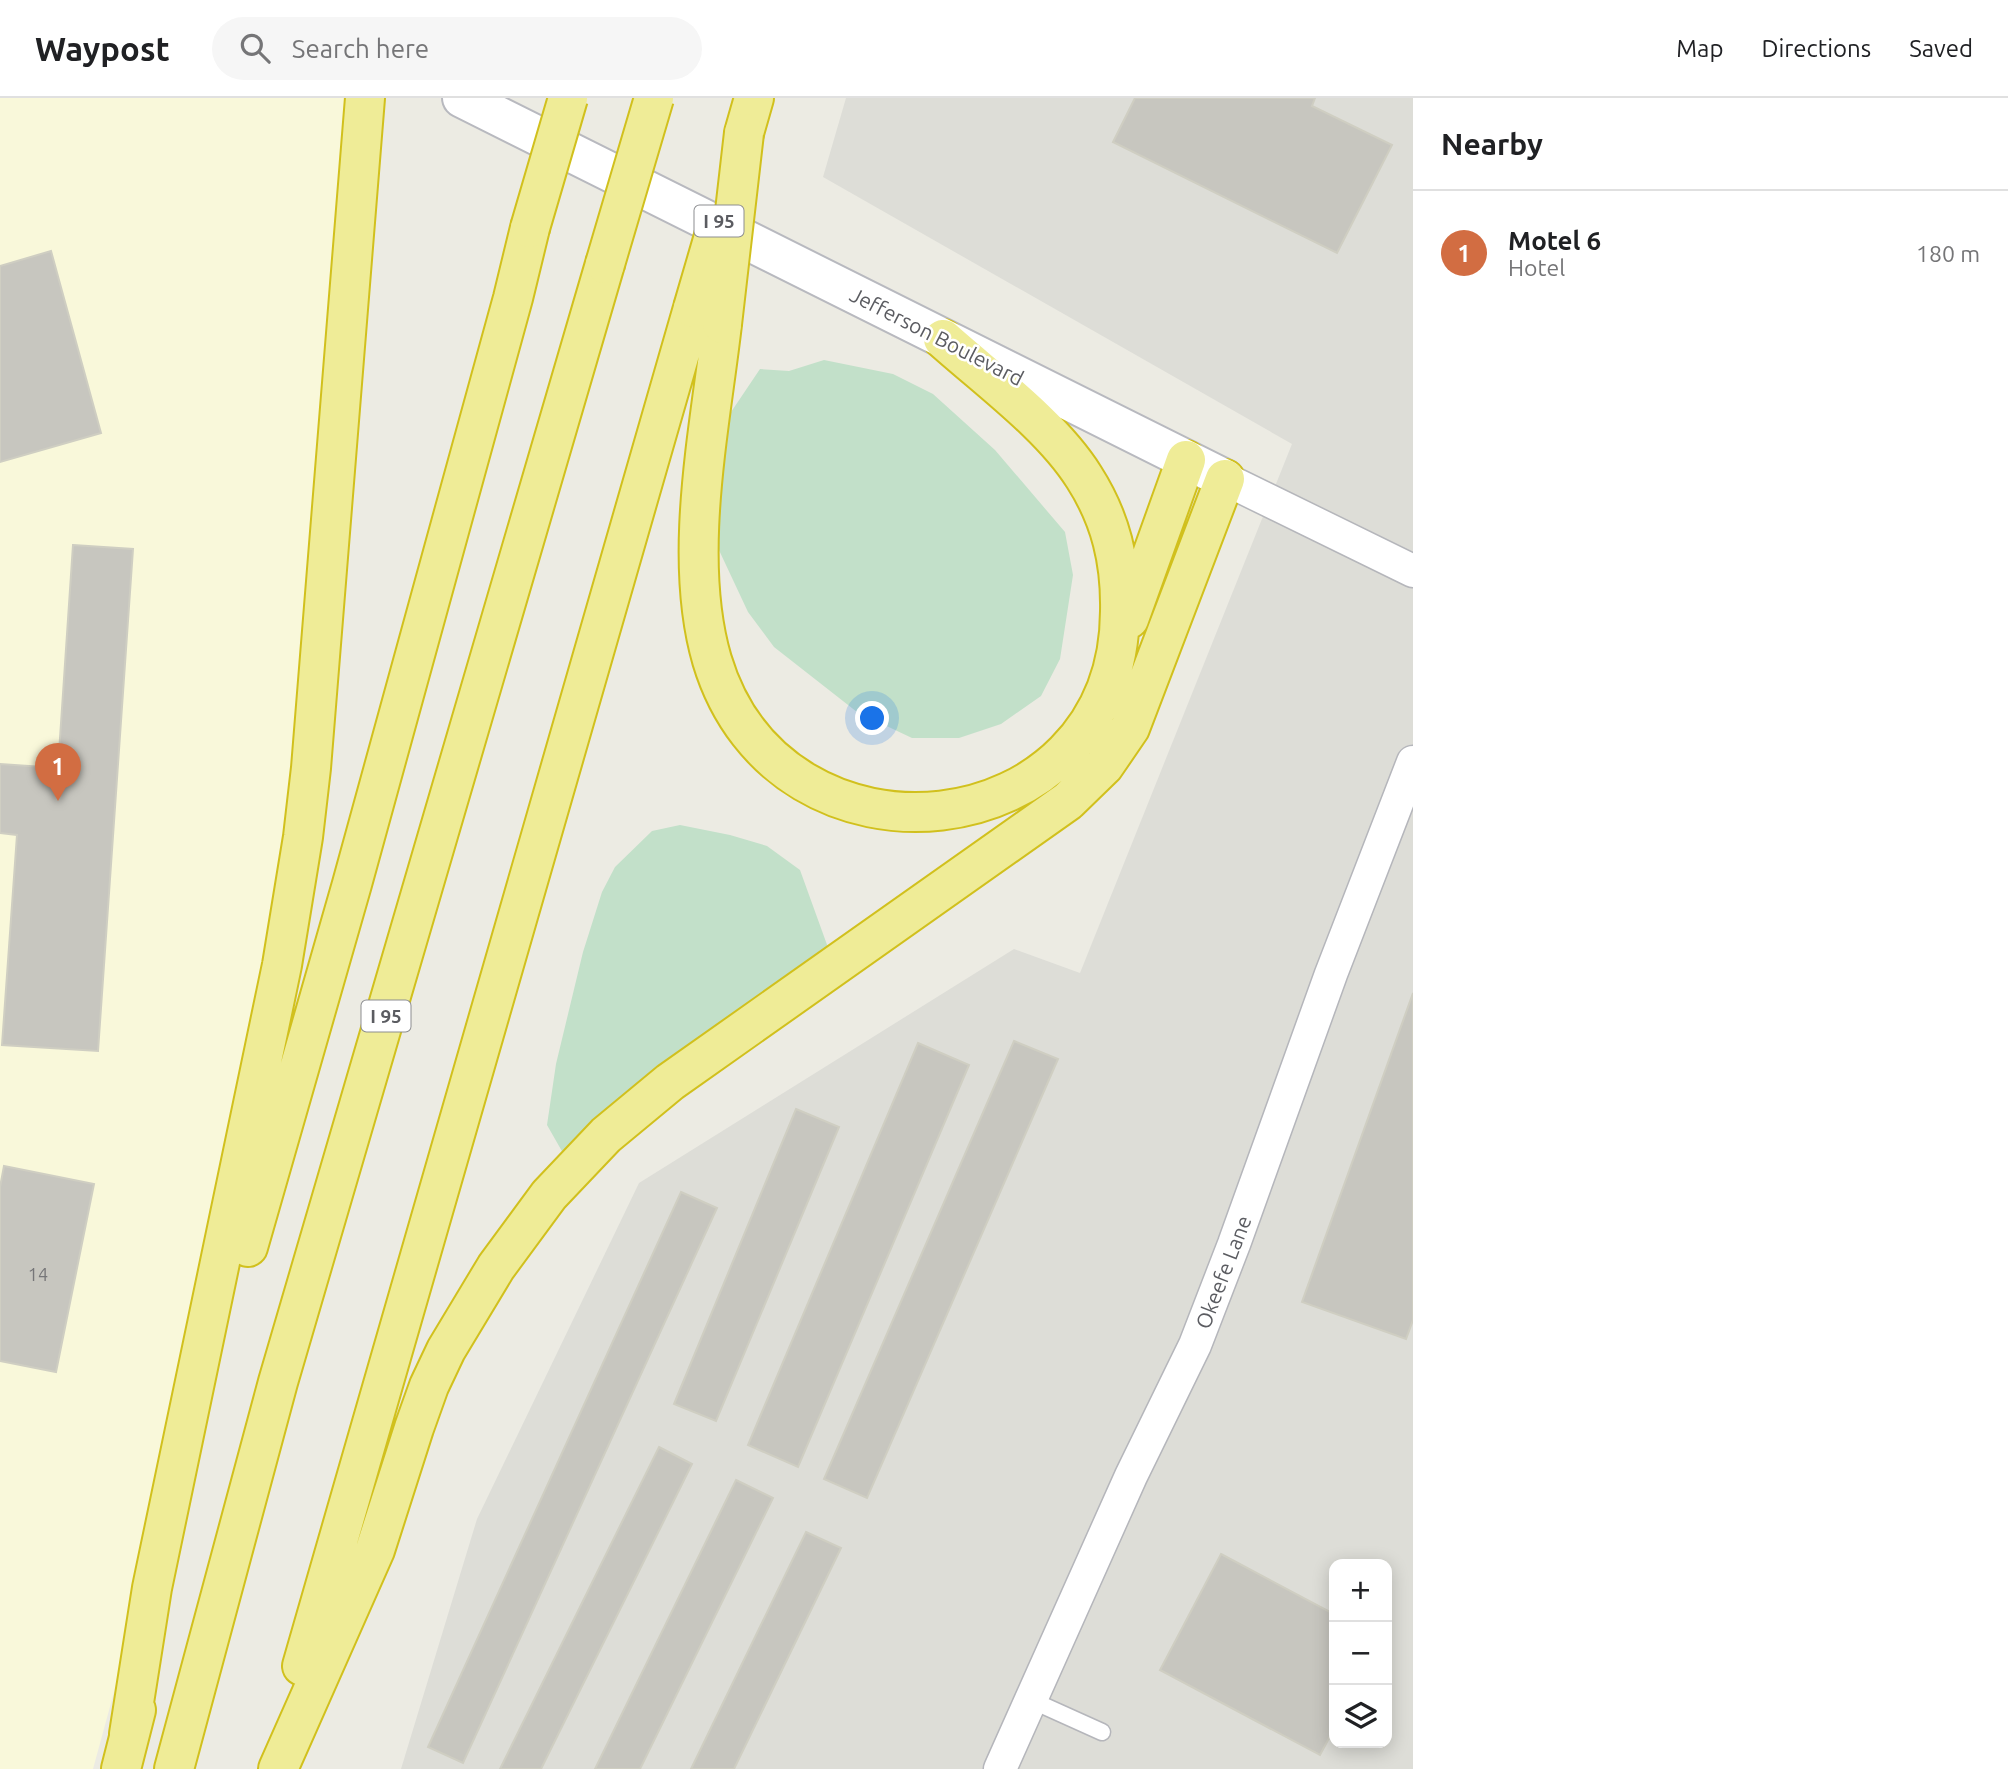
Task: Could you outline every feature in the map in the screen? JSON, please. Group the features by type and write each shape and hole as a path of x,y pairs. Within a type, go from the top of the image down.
{"highway":[{"path":"125,1752 152,1588 257,1095 303,837 311,768 365,98"},
{"path":"125,1752 170,1592 251,1234 352,884 530,228 568,98"},
{"name":"I 95","path":"174,1769 278,1382 654,98"},
{"name":"I 95","path":"273,1769 708,316 749,116"},
{"path":"708,316 700,510 701,591 713,660 738,716 772,757 794,775 849,804 909,813 966,807 1021,786 1046,770 1068,749 1086,726 1099,702 1186,460"},
{"path":"943,340 1043,428 1084,478 1108,528 1119,566 1119,649"},
{"path":"278,1769 375,1550 414,1429 435,1374 469,1311 524,1228 578,1163 638,1107 703,1058 1068,801 1104,766 1118,747 1140,705 1225,479"}],"main road":[{"name":"Jefferson Boulevard","path":"462,98 1225,479"}],"street":[{"name":"Jefferson Boulevard","path":"1225,479 1413,571"},
{"name":"Okeefe Lane","path":"1000,1769 1131,1476 1195,1345 1331,974 1413,762"}],"lane":[{"path":"1031,1700 1102,1732"}],"shaded area":[{"path":"0,98 355,98 289,888 132,1626 93,1769 0,1769"},
{"path":"846,98 1413,98 1413,1769 401,1769 477,1519 639,1183 1014,949 1080,973 1292,444 823,177"},
{"path":"824,360 893,374 933,394 995,450 1065,532 1073,575 1060,659 1041,696 1001,724 959,738 912,738 857,712 774,647 748,612 718,548 718,496 723,477 727,418 760,369 789,371"},
{"path":"680,825 767,846 800,870 830,953 567,1160 547,1125 556,1064 583,952 602,892 615,867 652,831"}],"building":[{"path":"1135,98 1315,98 1312,106 1392,145 1337,253 1113,142"},
{"path":"51,251 101,433 0,462 0,266"},
{"path":"73,545 133,549 98,1051 2,1045 17,835 0,833 0,764 58,768"},
{"path":"1413,993 1413,1320 1406,1339 1302,1302"},
{"path":"1014,1041 1058,1059 867,1498 824,1479"},
{"path":"918,1043 969,1065 798,1467 748,1445"},
{"path":"796,1109 839,1127 716,1421 674,1404"},
{"path":"4,1166 94,1184 56,1372 0,1361 0,1187"},
{"path":"681,1192 717,1208 463,1763 428,1747"},
{"path":"659,1447 692,1464 541,1769 500,1769"},
{"path":"736,1480 773,1498 640,1769 595,1769"},
{"path":"806,1532 841,1548 734,1769 691,1769"},
{"path":"1221,1554 1329,1611 1329,1738 1320,1755 1160,1670"}],"place":[{"name":"Motel 6","path":"58,801"}]}
